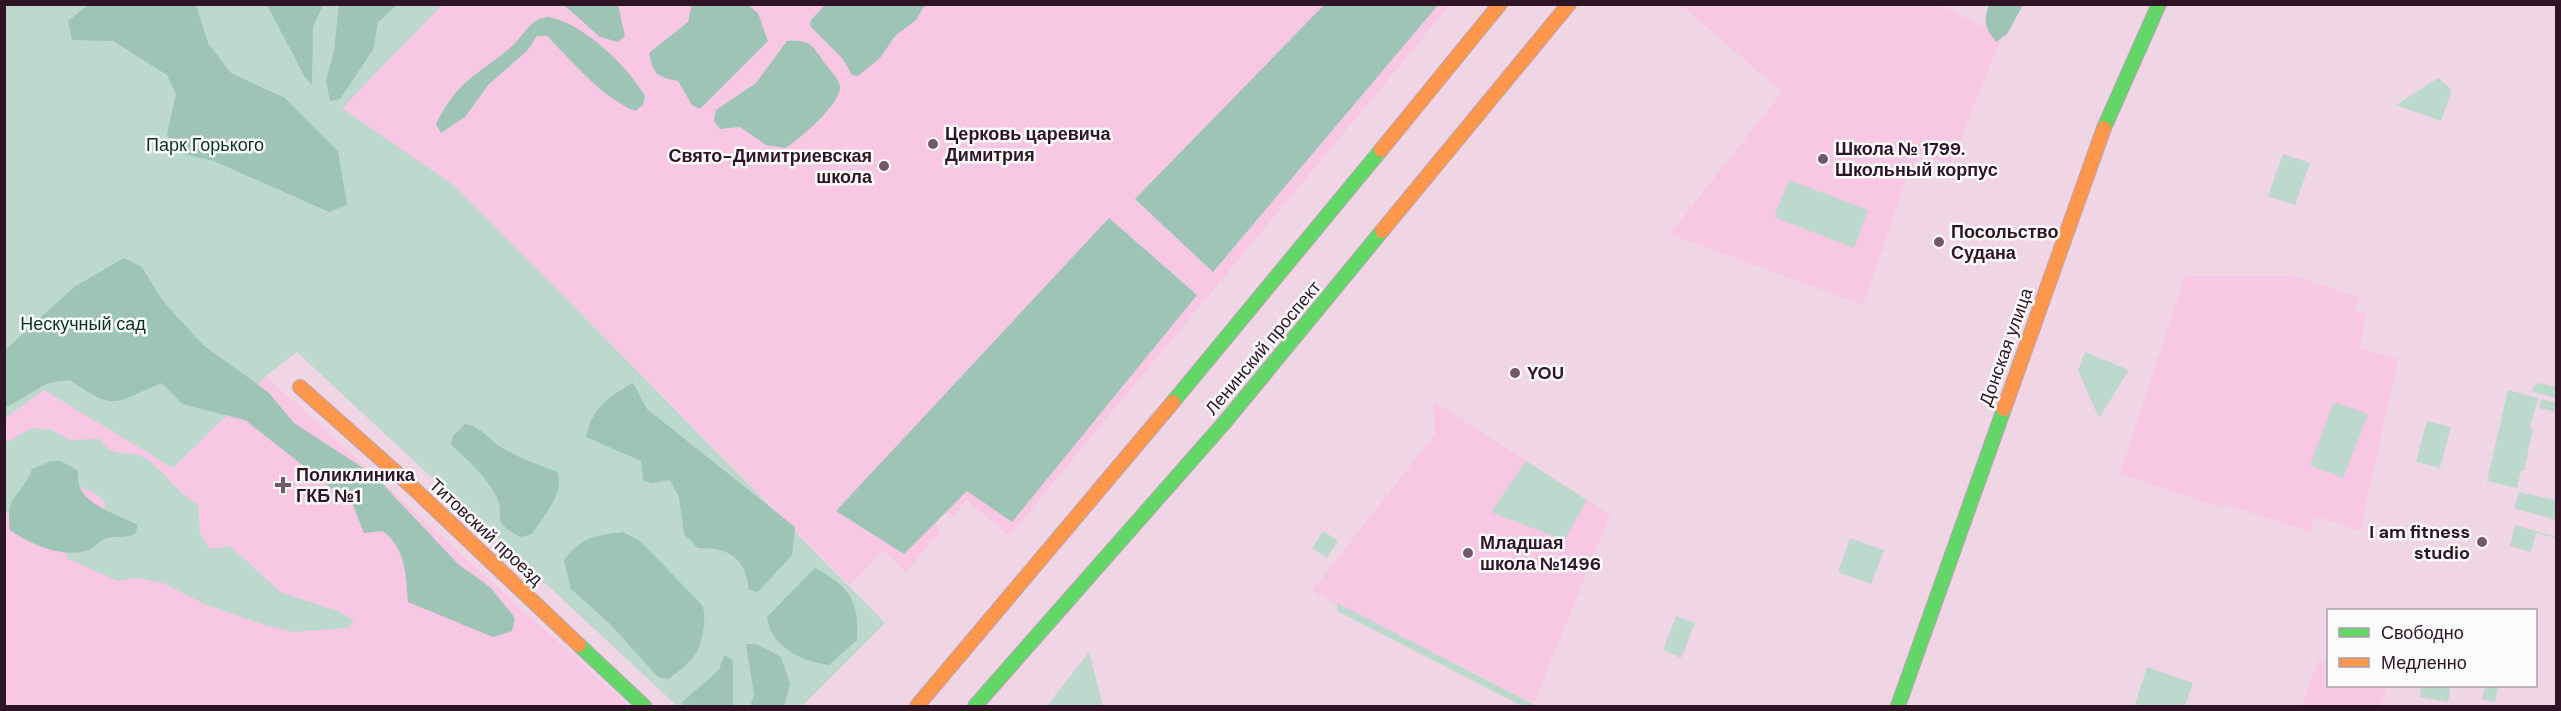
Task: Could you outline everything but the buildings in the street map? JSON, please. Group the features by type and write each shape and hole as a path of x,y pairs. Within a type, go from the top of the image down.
{"main road":[{"name":"Ленинский проспект","path":"917,706 1241,322 1500,4"},
{"name":"Ленинский проспект","path":"975,706 1232,413 1569,4"},
{"name":"Донская улица","path":"1898,706 2105,128 2159,4"},
{"name":"Титовский проезд","path":"300,387 408,483 644,706"}],"shaded area":[{"path":"442,5 1450,5 1009,536 966,500 954,516 945,513 936,523 940,532 906,572 883,550 850,586 456,187 341,108"},
{"name":"Школа № 1799. Школьный корпус","path":"1681,5 1940,5 2002,36 1950,165 1921,153 1905,183 1863,305 1670,234 1782,92"},
{"path":"2185,276 2294,276 2359,297 2355,310 2366,314 2360,348 2398,359 2360,531 2315,516 2310,532 2222,503 2220,507 2120,474"},
{"path":"266,376 628,706 5,706 4,418 44,390 173,468"},
{"name":"Младшая школа №1496","path":"1434,402 1610,515 1534,703 1312,591 1435,434"},
{"path":"2318,661 2327,664 2327,687 2388,687 2381,706 2302,706"}],"green space":[{"path":"692,4 748,5 758,13 768,41 700,109 692,105 678,81 665,78 654,70 649,53 688,22"},
{"name":"Парк Горького","path":"5,5 442,5 342,108 456,187 885,623 802,706 677,706 297,352 266,376 173,468 44,390 5,418"},
{"path":"88,5 196,5 208,43 231,73 285,98 338,151 347,205 329,212 214,161 174,152 167,134 176,94 167,75 113,41 72,40 68,21"},
{"path":"267,5 323,5 313,27 312,85 305,77"},
{"path":"339,5 397,5 378,22 373,50 340,99 330,101 326,81 334,51"},
{"path":"564,5 618,5 625,36 618,42 600,37"},
{"path":"825,5 925,5 916,20 895,36 880,58 858,76 852,75 843,59 810,26 811,20"},
{"path":"1324,5 1438,5 1213,272 1135,199"},
{"path":"1989,5 2023,5 2007,34 1996,42 1986,24"},
{"path":"548,17 576,28 604,48 628,72 645,96 643,105 635,111 623,105 599,88 547,36 537,36 527,51 489,84 465,117 441,133 436,124 460,88 515,44 531,25 541,18"},
{"path":"787,41 805,42 816,51 839,83 839,93 834,102 809,129 785,148 766,145 740,127 720,129 714,121 716,110 756,83"},
{"path":"2438,78 2452,90 2441,121 2396,105"},
{"path":"2283,154 2310,163 2295,205 2268,196"},
{"path":"1789,180 1868,210 1854,248 1774,217"},
{"path":"1109,218 1197,295 1012,522 967,491 904,554 836,511"},
{"name":"Нескучный сад","path":"124,258 142,267 162,300 203,345 268,392 294,423 374,475 458,564 490,587 515,618 512,631 493,637 408,602 403,563 391,538 383,531 364,533 353,505 245,420 182,404 162,383 115,401 97,397 70,380 48,383 5,408 5,350 74,287"},
{"path":"2085,352 2129,370 2099,418 2078,370"},
{"path":"633,383 647,409 795,527 792,555 758,592 749,590 744,570 734,557 719,550 698,548 684,534 679,497 670,480 651,483 643,480 641,461 586,437 592,418 602,404"},
{"path":"2537,383 2556,387 2556,398 2531,391"},
{"path":"2508,390 2538,398 2530,428 2533,429 2524,471 2521,471 2517,488 2487,481"},
{"path":"2541,399 2556,403 2556,412 2539,408"},
{"path":"2334,402 2368,414 2343,478 2310,465"},
{"path":"2427,421 2451,427 2440,468 2416,462"},
{"path":"465,424 481,431 510,453 557,472 559,480 556,496 532,534 521,537 504,526 501,522 499,502 491,487 451,445 453,436"},
{"path":"33,428 52,430 69,440 100,439 111,450 145,458 183,494 198,504 200,533 210,549 230,546 282,593 338,611 354,621 348,628 293,632 204,604 163,583 136,578 117,581 67,558 67,541 105,521 105,502 91,491 74,485 10,515 5,508 4,443"},
{"path":"51,461 61,461 78,471 79,486 86,496 106,511 138,525 135,534 112,537 88,550 68,553 47,549 10,530 9,518 12,502 32,469"},
{"path":"1526,461 1587,500 1564,540 1491,512"},
{"path":"2519,492 2556,500 2556,520 2514,508"},
{"path":"2515,525 2556,538 2536,533 2531,552 2510,546"},
{"path":"1323,531 1338,541 1327,558 1312,548"},
{"path":"623,532 640,541 702,605 704,611 701,641 695,655 689,663 668,679 658,677 610,624 571,589 564,560 571,552 590,538"},
{"path":"1850,538 1884,550 1871,584 1838,572"},
{"path":"815,568 844,588 854,604 856,614 857,640 829,665 808,660 789,651 774,636 767,617"},
{"path":"1337,603 1537,706 1522,706 1337,611"},
{"path":"1676,616 1695,623 1681,658 1663,650"},
{"path":"746,644 756,644 781,657 790,684 784,706 750,706 754,695"},
{"path":"1089,652 1103,706 1047,706"},
{"path":"724,655 733,660 733,706 682,706 682,702 719,670"},
{"path":"2147,667 2193,683 2185,706 2135,704"},
{"path":"2421,687 2451,687 2448,702 2420,697"},
{"path":"2485,687 2498,687 2495,702 2482,699"}],"traffic: fast":[{"path":"2104,128 2159,4"},
{"path":"1173,402 1381,150"},
{"path":"975,706 1225,422 1382,231"},
{"path":"1898,706 2004,409"},
{"path":"579,645 644,706"}],"traffic: slow":[{"path":"1381,150 1500,4"},
{"path":"1382,231 1569,4"},
{"path":"2004,409 2104,128"},
{"path":"300,387 408,483 579,645"},
{"path":"917,706 1173,402"}],"place":[{"name":"Церковь царевича Димитрия","path":"933,144"},
{"name":"Школа № 1799. Школьный корпус","path":"1823,159"},
{"name":"Свято-Димитриевская школа","path":"884,166"},
{"name":"Посольство Судана","path":"1939,242"},
{"name":"YOU","path":"1515,373"},
{"name":"Поликлиника ГКБ №1","path":"283,485"},
{"name":"I am fitness studio","path":"2482,542"},
{"name":"Младшая школа №1496","path":"1468,553"}]}
